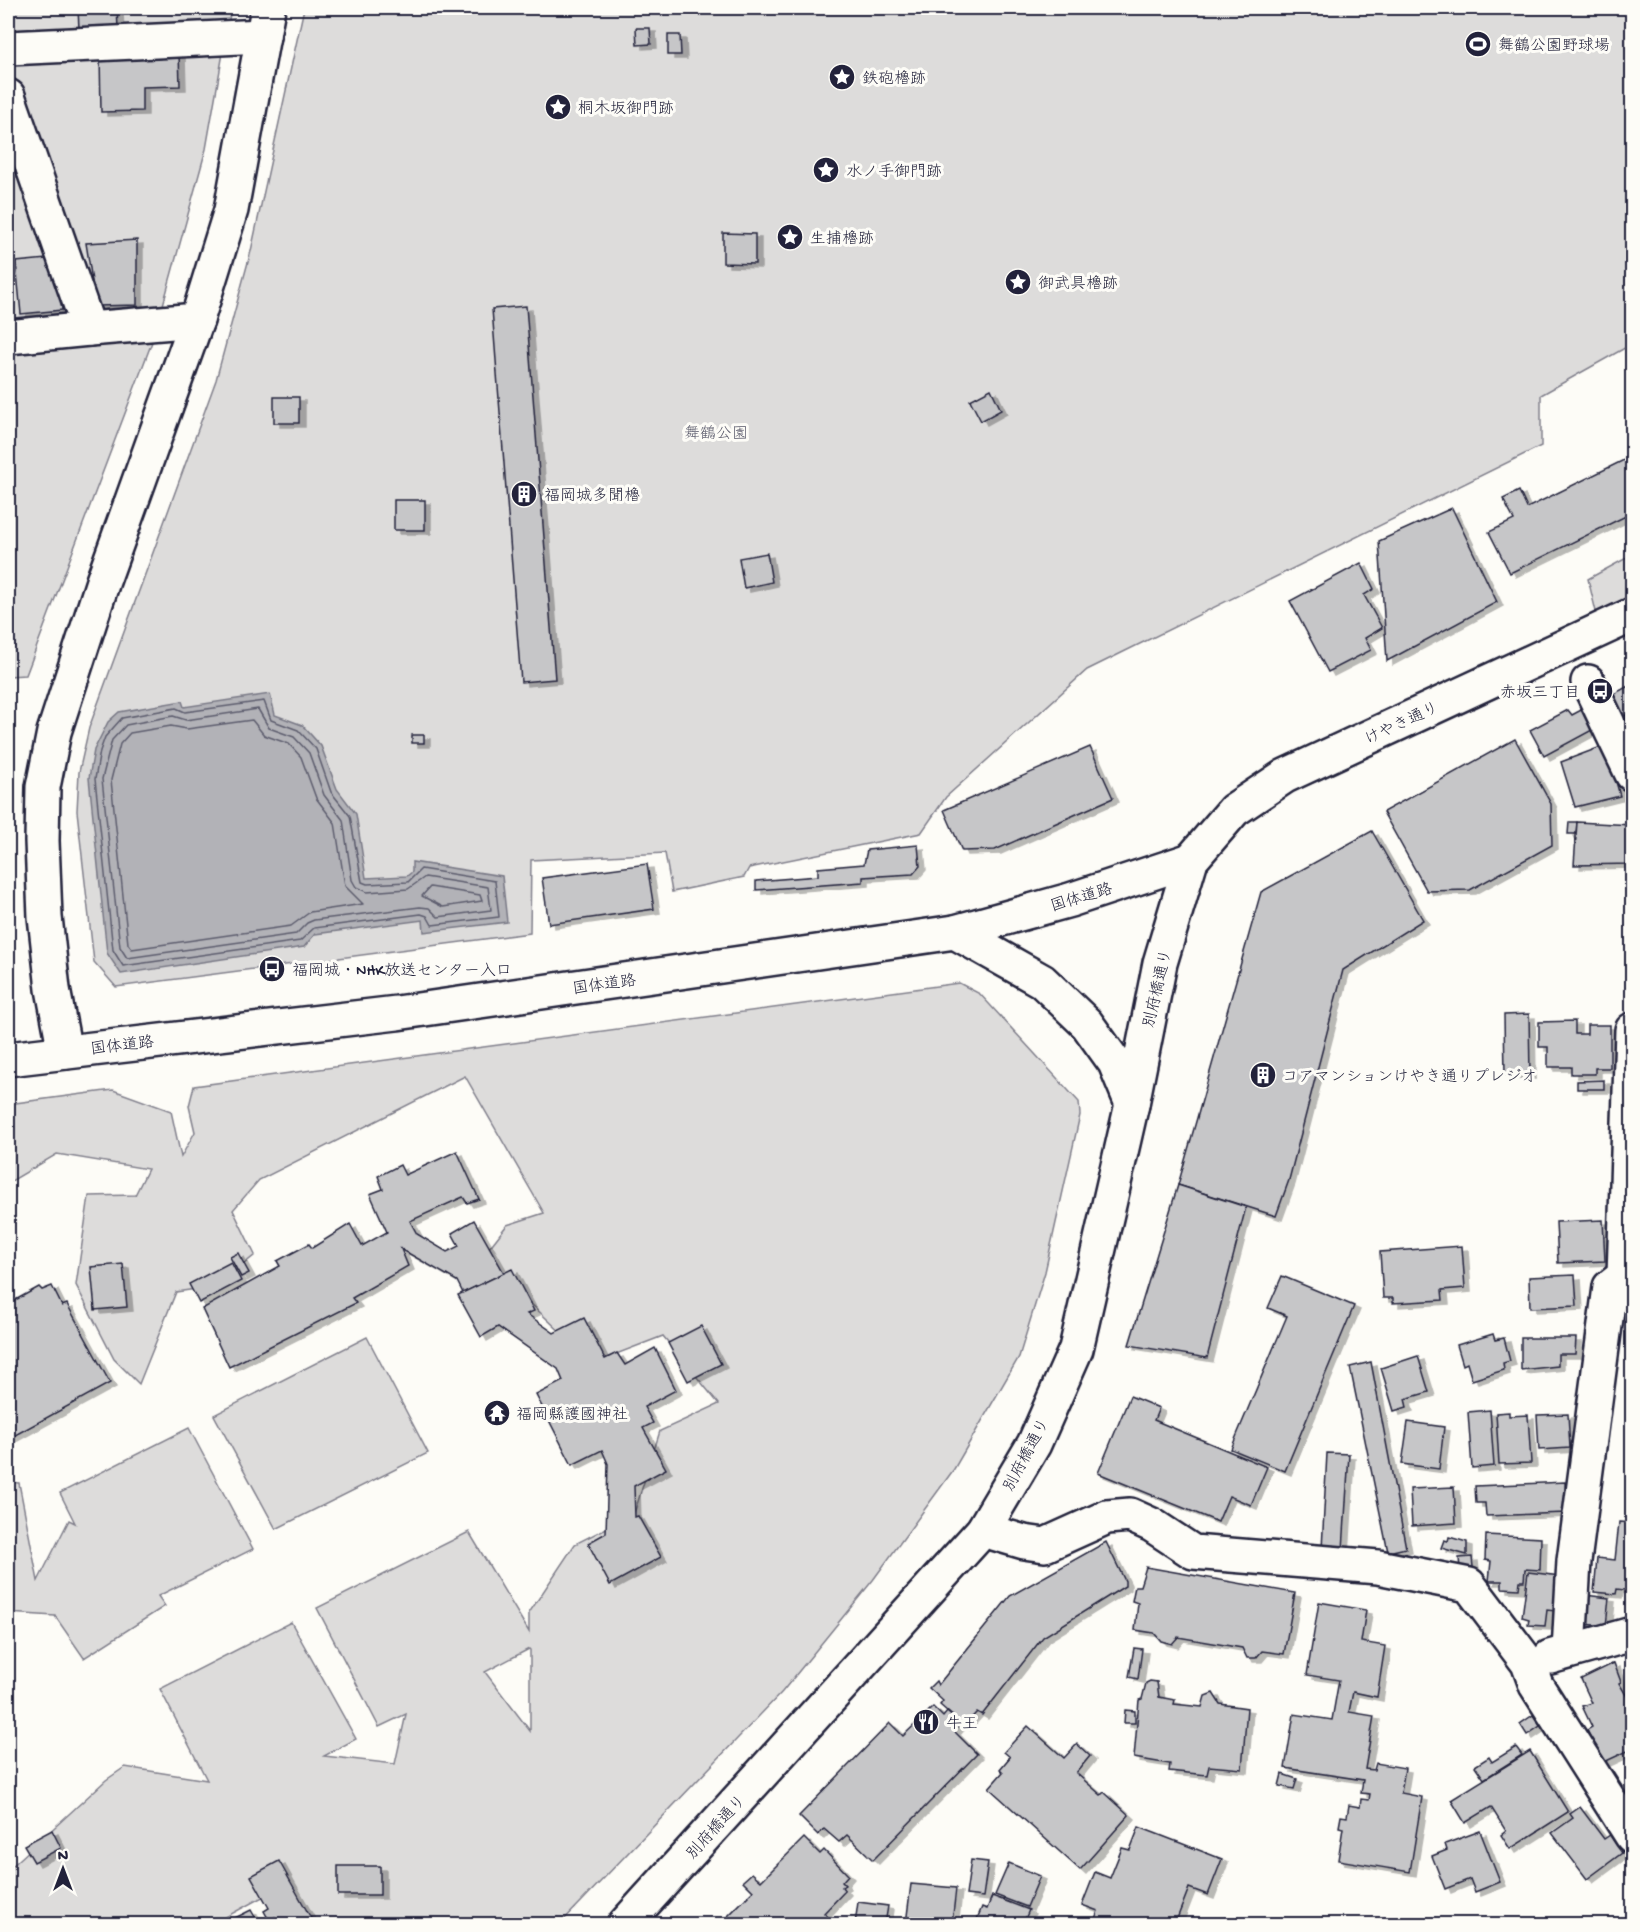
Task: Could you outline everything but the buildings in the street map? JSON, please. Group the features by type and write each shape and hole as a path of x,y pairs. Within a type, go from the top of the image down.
{"main road":[{"path":"8,48 265,22 231,210 197,320 99,592 54,732 43,787 42,841 45,917 53,989 65,1052"},
{"path":"8,96 89,329"},
{"path":"8,337 197,320"},
{"name":"けやき通り","path":"1191,860 1234,810 1285,776 1632,615"},
{"path":"1588,682 1632,774"},
{"name":"国体道路","path":"8,1059 397,1013 955,932 1070,900 1191,860"},
{"name":"別府橋通り","path":"625,1924 983,1530 1034,1444 1076,1349 1132,1104 1160,963 1191,860"},
{"path":"955,932 1042,981 1087,1024 1114,1063 1132,1104"},
{"path":"1569,1651 1574,1561 1611,1287 1628,1276 1632,1030"},
{"path":"983,1530 1024,1542 1045,1545 1107,1517 1130,1515 1152,1525 1193,1552 1378,1567 1468,1585 1528,1663 1536,1684 1632,1836"},
{"path":"1528,1663 1632,1634"}],"green space":[{"path":"8,8 231,8 206,149 155,334 26,675 8,676"},
{"name":"舞鶴公園","path":"304,8 1632,8 1632,344 1541,395 1541,446 1087,670 946,797 921,833 749,868 744,877 672,892 665,853 531,860 530,933 116,987 94,962 77,811 79,772 89,728 216,380 251,251"},
{"path":"1632,555 1632,600 1597,616 1588,579"},
{"name":"福岡縣護國神社","path":"959,983 980,994 1079,1102 1080,1115 1045,1272 1019,1357 954,1469 873,1580 782,1692 560,1924 311,1924 290,1882 213,1924 8,1924 8,1870 106,1780 125,1767 207,1780 160,1689 291,1622 356,1739 324,1756 395,1764 406,1714 379,1727 317,1608 469,1532 529,1632 529,1613 575,1544 634,1514 660,1431 719,1404 663,1336 593,1363 482,1257 507,1225 544,1213 465,1076 259,1180 233,1210 255,1255 217,1286 176,1292 139,1384 114,1359 76,1285 89,1196 135,1195 148,1169 57,1154 8,1183 8,1104 113,1090 171,1111 181,1157 195,1132 189,1106 194,1086","holes":["530,1650 530,1731 485,1672"]},
{"path":"367,1337 428,1453 276,1529 214,1415"},
{"path":"189,1428 253,1549 158,1596 165,1606 84,1658 55,1616 8,1613 8,1482 19,1483 38,1581 69,1520 75,1523 60,1493"}],"water":[{"path":"270,694 275,715 302,725 321,746 337,789 356,814 366,878 407,876 412,872 412,862 502,876 507,922 424,932 423,920 315,934 304,947 121,974 107,953 89,778 94,750 108,722 119,712 182,701 184,707"}],"place":[{"name":"舞鶴公園野球場","path":"1478,44"},
{"name":"鉄砲櫓跡","path":"842,77"},
{"name":"桐木坂御門跡","path":"558,107"},
{"name":"水ノ手御門跡","path":"826,170"},
{"name":"生捕櫓跡","path":"790,237"},
{"name":"御武具櫓跡","path":"1018,282"},
{"name":"福岡城多聞櫓","path":"524,494"},
{"name":"赤坂三丁目","path":"1600,691"},
{"name":"福岡城・NHK放送センター入口","path":"272,969"},
{"name":"コアマンションけやき通りプレジオ","path":"1263,1075"},
{"name":"福岡縣護國神社","path":"497,1413"},
{"name":"牛王","path":"926,1722"}]}
